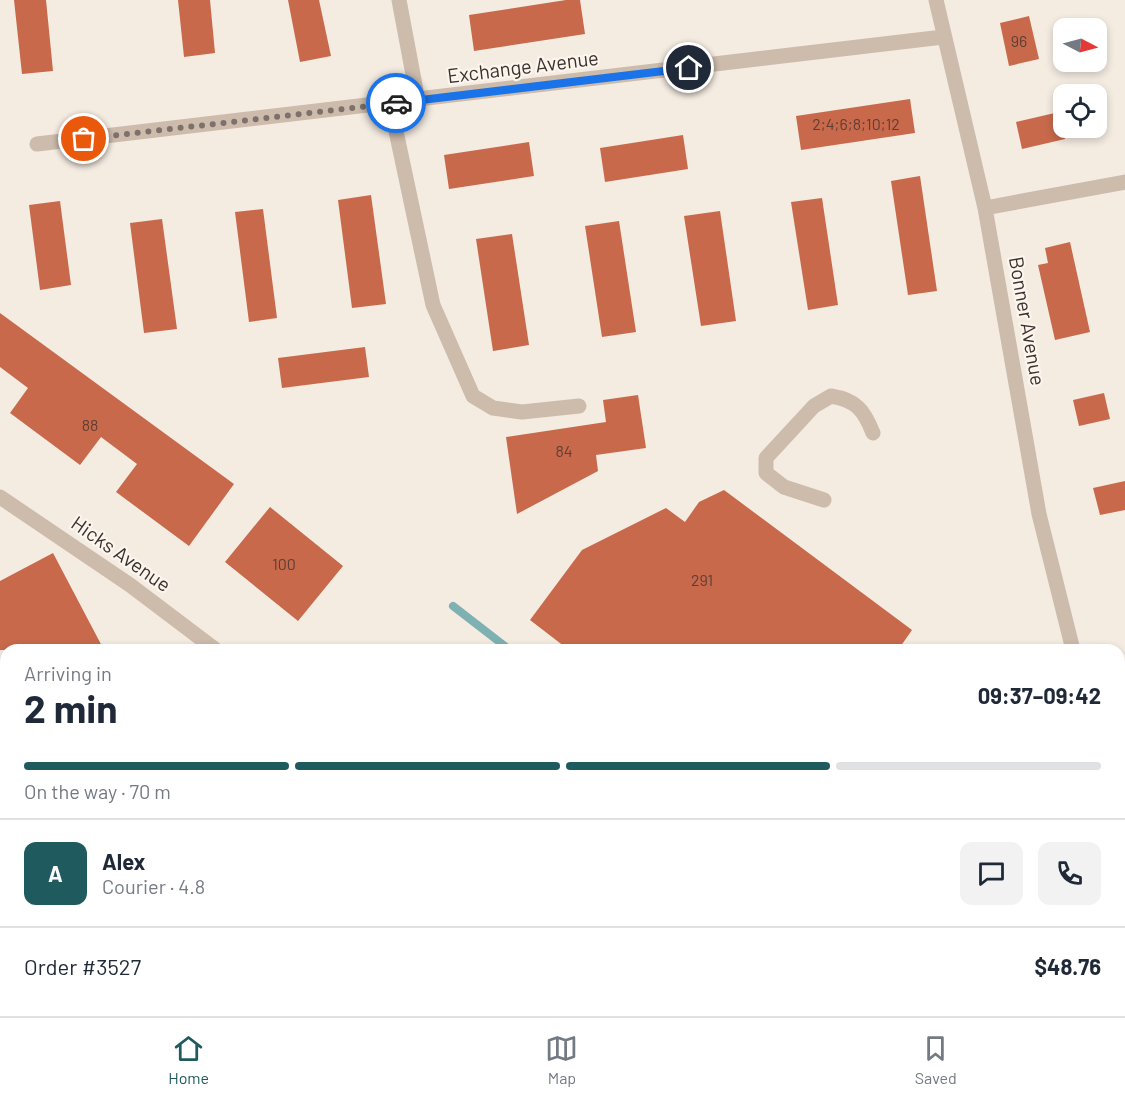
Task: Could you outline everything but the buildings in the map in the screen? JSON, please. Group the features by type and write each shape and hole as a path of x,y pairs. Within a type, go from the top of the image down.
{"street":[{"path":"399,0 418,100"},
{"name":"Bonner Avenue","path":"936,0 943,38 986,207 1039,514 1072,644"},
{"name":"Exchange Avenue","path":"37,144 943,38"},
{"path":"390,104 433,305 473,396 493,408 522,412 579,406"},
{"path":"986,207 1125,182"},
{"path":"824,500 784,487 766,473 766,458 814,406 831,396 849,399 865,412 873,434"},
{"name":"Hicks Avenue","path":"0,497 130,585 201,644"}],"waterway":[{"path":"453,606 502,644"}],"way so far":[{"path":"84,139 396,103"}],"route":[{"path":"396,103 689,68"}]}
